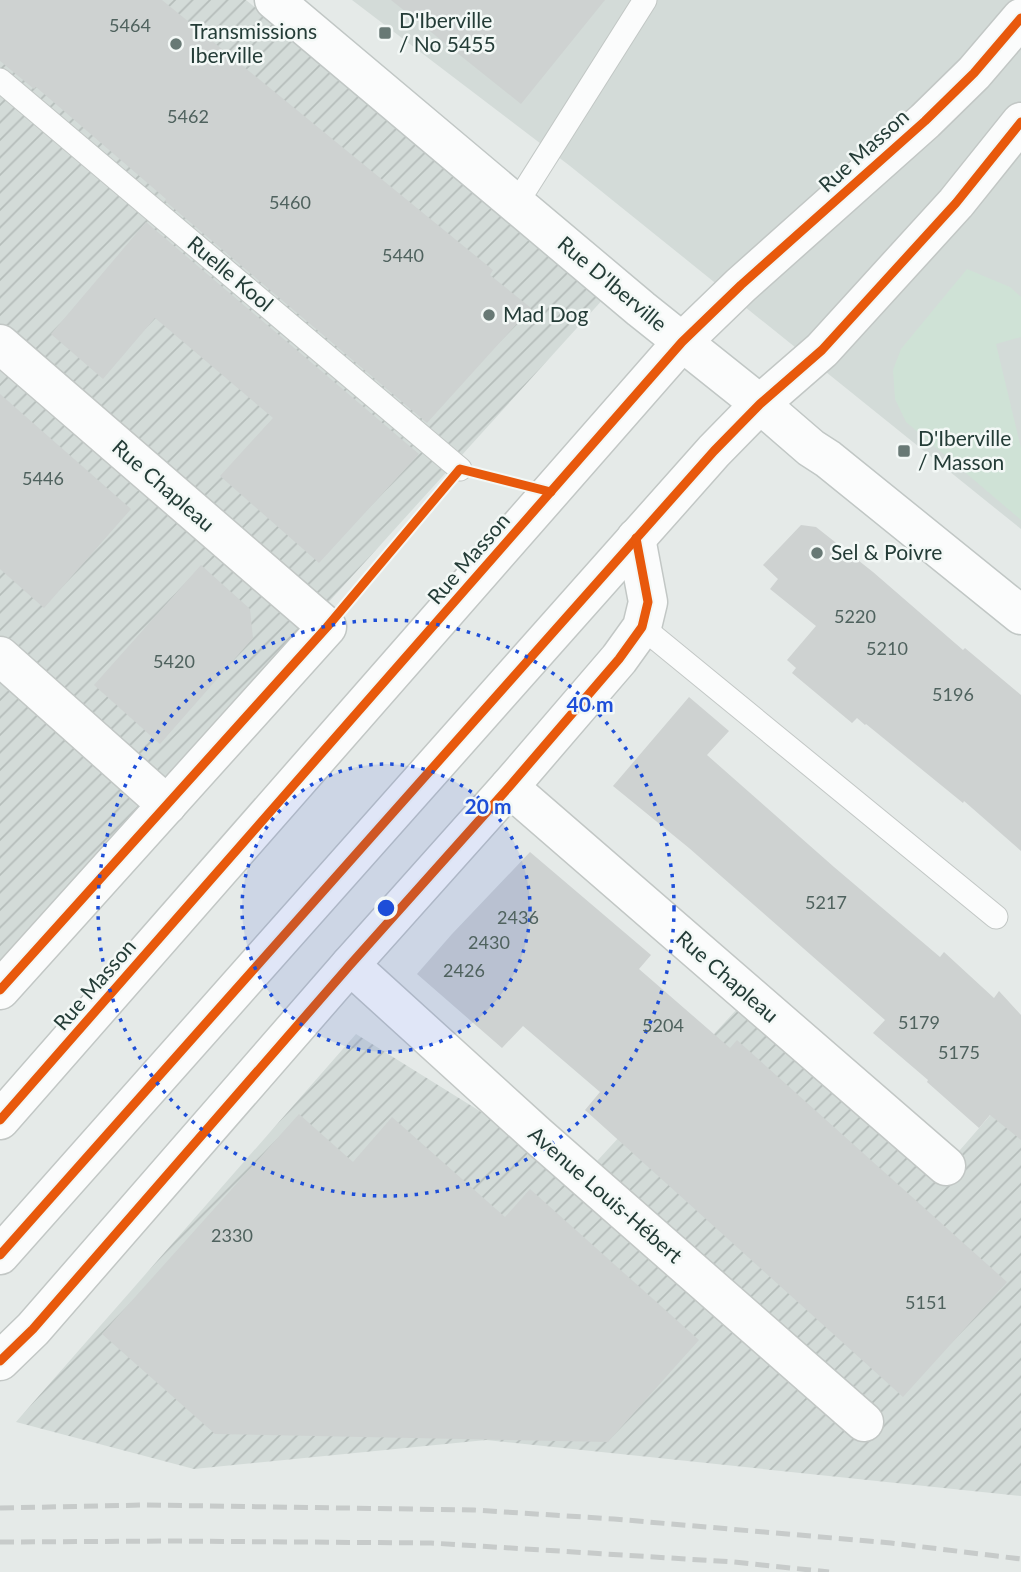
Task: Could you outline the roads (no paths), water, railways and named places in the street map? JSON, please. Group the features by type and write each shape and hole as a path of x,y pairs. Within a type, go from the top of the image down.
{"street":[{"name":"Rue D'Iberville","path":"274,0 681,342 1021,615"},
{"name":"Rue Masson","path":"0,1121 681,342 974,73 1021,18"},
{"path":"0,1255 714,451 760,404 831,340 956,203 1021,122"},
{"name":"Rue Chapleau","path":"0,344 327,627 167,805"},
{"path":"0,1361 33,1329 350,965 509,788 619,659 642,626 648,602 636,538"},
{"path":"0,656 167,805 0,990"},
{"name":"Rue Chapleau","path":"509,788 946,1166"},
{"name":"Avenue Louis-Hébert","path":"350,965 537,1135 864,1422"}],"lane":[{"path":"516,204 645,0"},
{"name":"Ruelle Kool","path":"0,80 460,469"},
{"path":"642,626 996,916"}],"railway":[{"path":"0,1508 146,1505 474,1510 891,1543 1021,1559"},
{"path":"0,1542 431,1543 734,1562 829,1572"}],"place":[{"name":"D'Iberville / No 5455","path":"385,33"},
{"name":"Transmissions Iberville","path":"176,44"},
{"name":"Mad Dog","path":"489,315"},
{"name":"D'Iberville / Masson","path":"904,451"},
{"name":"Sel & Poivre","path":"817,553"}]}
